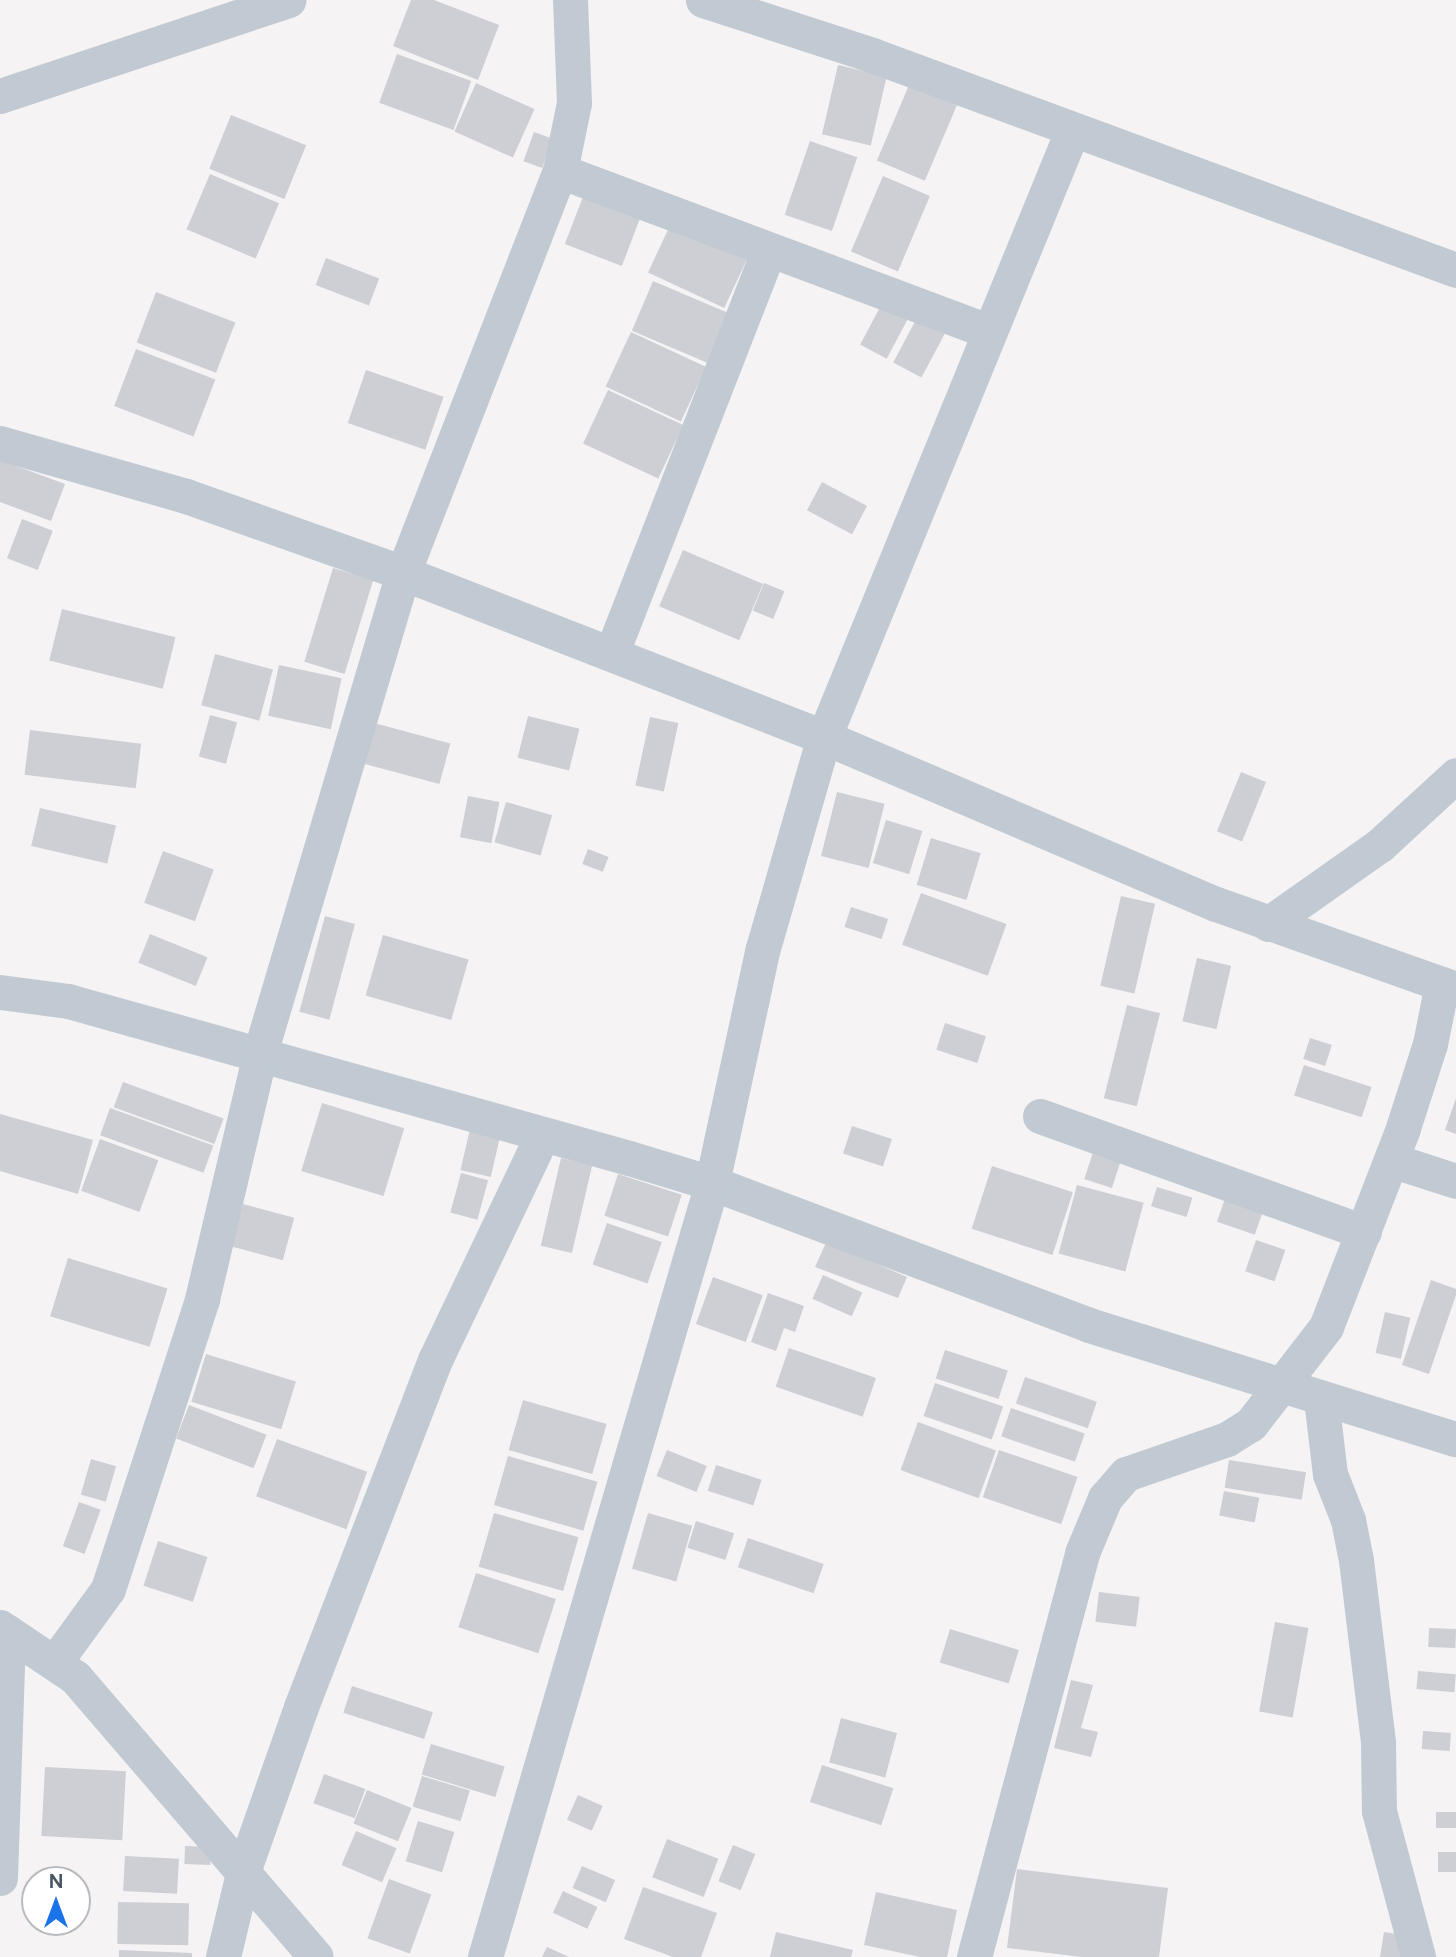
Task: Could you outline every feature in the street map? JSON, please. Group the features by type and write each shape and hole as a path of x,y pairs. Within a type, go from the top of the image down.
{"street":[{"path":"0,96 288,0"},
{"path":"55,1661 108,1590 202,1299 260,1053 403,573 560,171 574,103 570,0"},
{"path":"703,0 872,55 1072,131 1456,270"},
{"path":"485,1957 712,1183 763,948 824,737 1072,131"},
{"path":"560,171 768,251 988,331"},
{"path":"612,652 768,251"},
{"path":"0,443 186,496 403,573 612,652 824,737 1268,923 1449,986 1391,1160 1332,1316 1282,1387 1251,1424 1227,1439 1126,1474 1105,1498 1083,1553 974,1957"},
{"path":"1268,923 1380,845 1456,775"},
{"path":"0,992 68,1001 260,1053 712,1183 1089,1325 1456,1439"},
{"path":"1040,1116 1364,1232"},
{"path":"223,1957 244,1869 435,1360 543,1134"},
{"path":"1391,1160 1456,1181"},
{"path":"1321,1399 1331,1474 1348,1520 1356,1560 1378,1743 1379,1811 1418,1957"},
{"path":"4,1629 55,1661 117,1723 244,1869 316,1957"},
{"path":"0,1878 4,1629"}],"building":[{"path":"411,0 434,0 499,25 478,80 393,46"},
{"path":"397,54 471,81 453,130 379,103"},
{"path":"838,65 887,76 871,145 822,134"},
{"path":"476,83 534,109 513,157 454,131"},
{"path":"909,85 957,105 925,181 877,160"},
{"path":"231,115 306,145 284,199 209,169"},
{"path":"534,132 553,139 542,168 523,161"},
{"path":"810,141 857,157 832,231 785,215"},
{"path":"210,174 279,203 256,259 187,229"},
{"path":"883,176 930,196 898,271 851,251"},
{"path":"586,189 643,211 622,266 565,244"},
{"path":"673,219 749,254 724,308 648,272"},
{"path":"326,258 379,278 369,306 316,285"},
{"path":"653,281 729,313 708,363 632,331"},
{"path":"156,292 235,322 216,373 137,342"},
{"path":"886,296 912,310 887,359 860,345"},
{"path":"919,314 947,329 921,378 893,363"},
{"path":"631,332 706,367 681,421 606,386"},
{"path":"136,349 215,379 193,436 114,406"},
{"path":"366,370 444,397 425,450 348,423"},
{"path":"608,390 683,425 658,479 583,443"},
{"path":"0,460 65,484 51,521 0,502"},
{"path":"822,482 867,506 852,534 807,510"},
{"path":"22,519 53,531 38,570 7,558"},
{"path":"683,550 763,584 739,640 659,606"},
{"path":"333,568 373,580 345,674 304,662"},
{"path":"764,583 784,591 773,619 753,611"},
{"path":"62,609 176,637 163,689 49,660"},
{"path":"215,654 273,670 259,721 201,705"},
{"path":"279,665 342,678 331,729 268,716"},
{"path":"210,715 237,722 226,764 199,757"},
{"path":"528,716 579,729 569,771 518,758"},
{"path":"650,717 678,723 664,791 635,785"},
{"path":"374,723 450,743 439,784 363,764"},
{"path":"30,730 141,744 136,788 25,775"},
{"path":"1241,772 1266,782 1242,841 1217,831"},
{"path":"837,792 885,804 869,868 821,856"},
{"path":"468,796 499,802 491,843 460,837"},
{"path":"506,802 552,815 541,856 494,842"},
{"path":"40,808 116,826 107,864 31,846"},
{"path":"886,820 922,831 909,874 873,863"},
{"path":"931,838 981,853 966,900 917,885"},
{"path":"588,849 609,857 603,872 582,864"},
{"path":"163,851 214,869 195,921 144,903"},
{"path":"921,893 1007,924 988,976 902,945"},
{"path":"1121,896 1155,904 1134,994 1100,986"},
{"path":"851,907 888,919 882,939 845,927"},
{"path":"325,916 355,924 329,1020 299,1012"},
{"path":"150,934 207,957 196,986 138,963"},
{"path":"383,935 469,960 451,1020 366,996"},
{"path":"1197,958 1231,966 1216,1029 1182,1021"},
{"path":"1127,1005 1160,1013 1137,1106 1104,1098"},
{"path":"945,1023 986,1036 977,1063 936,1050"},
{"path":"1310,1038 1332,1045 1325,1066 1303,1059"},
{"path":"1304,1065 1372,1087 1362,1117 1294,1095"},
{"path":"123,1082 224,1119 214,1144 114,1107"},
{"path":"1456,1098 1456,1134 1445,1130"},
{"path":"322,1103 404,1128 383,1196 301,1171"},
{"path":"110,1108 213,1146 203,1173 100,1135"},
{"path":"0,1114 93,1140 78,1194 0,1171"},
{"path":"852,1126 892,1139 883,1167 843,1154"},
{"path":"470,1129 500,1136 491,1177 461,1170"},
{"path":"100,1139 158,1160 139,1212 81,1191"},
{"path":"1097,1140 1125,1149 1112,1188 1084,1179"},
{"path":"561,1158 592,1165 572,1253 541,1246"},
{"path":"992,1166 1073,1192 1052,1255 972,1229"},
{"path":"461,1173 488,1180 477,1220 450,1213"},
{"path":"618,1174 682,1195 668,1237 604,1216"},
{"path":"1230,1184 1268,1197 1255,1235 1217,1222"},
{"path":"1077,1185 1144,1203 1125,1271 1059,1254"},
{"path":"1157,1187 1192,1198 1187,1217 1151,1206"},
{"path":"243,1204 294,1218 283,1260 232,1247"},
{"path":"607,1223 662,1242 648,1283 593,1265"},
{"path":"829,1236 861,1257 907,1277 898,1298 815,1267"},
{"path":"1256,1240 1285,1250 1275,1281 1245,1271"},
{"path":"68,1258 167,1288 150,1347 50,1316"},
{"path":"823,1275 862,1292 852,1316 812,1299"},
{"path":"713,1277 763,1295 746,1342 696,1324"},
{"path":"1431,1280 1456,1289 1456,1295 1429,1374 1402,1365"},
{"path":"768,1293 804,1306 795,1332 784,1328 776,1351 751,1342"},
{"path":"1385,1312 1410,1318 1401,1359 1376,1353"},
{"path":"789,1348 876,1378 863,1417 776,1387"},
{"path":"945,1350 1008,1370 998,1399 936,1379"},
{"path":"206,1354 296,1381 281,1429 191,1402"},
{"path":"1025,1377 1097,1402 1088,1428 1016,1403"},
{"path":"935,1383 1003,1406 992,1440 924,1416"},
{"path":"523,1400 607,1424 592,1474 509,1450"},
{"path":"189,1405 266,1435 254,1468 176,1439"},
{"path":"1011,1408 1085,1433 1075,1462 1001,1436"},
{"path":"918,1422 996,1450 979,1498 901,1470"},
{"path":"277,1439 367,1472 346,1529 256,1496"},
{"path":"667,1450 707,1466 696,1492 657,1476"},
{"path":"999,1450 1077,1477 1061,1524 983,1497"},
{"path":"508,1456 597,1482 583,1531 494,1505"},
{"path":"91,1459 116,1466 106,1502 81,1495"},
{"path":"1229,1460 1306,1472 1302,1500 1225,1488"},
{"path":"716,1465 762,1480 753,1506 708,1491"},
{"path":"1224,1491 1259,1498 1255,1522 1219,1516"},
{"path":"79,1502 101,1510 85,1554 63,1546"},
{"path":"494,1513 579,1537 563,1591 479,1567"},
{"path":"648,1513 692,1526 676,1581 632,1569"},
{"path":"696,1521 734,1533 725,1560 687,1548"},
{"path":"748,1538 824,1564 814,1593 738,1567"},
{"path":"158,1541 207,1557 193,1602 143,1586"},
{"path":"476,1573 556,1599 538,1653 458,1627"},
{"path":"1099,1592 1140,1597 1136,1627 1095,1622"},
{"path":"1275,1622 1308,1628 1293,1718 1259,1712"},
{"path":"1429,1628 1456,1629 1455,1648 1428,1647"},
{"path":"950,1629 1019,1650 1009,1684 940,1662"},
{"path":"1418,1671 1456,1674 1454,1692 1416,1689"},
{"path":"1071,1680 1093,1685 1081,1728 1098,1732 1091,1757 1054,1748"},
{"path":"352,1686 433,1712 424,1739 343,1713"},
{"path":"841,1718 897,1733 885,1777 829,1762"},
{"path":"1423,1731 1451,1733 1450,1751 1422,1749"},
{"path":"431,1744 505,1767 495,1797 422,1775"},
{"path":"822,1765 893,1788 881,1825 810,1802"},
{"path":"45,1767 126,1771 122,1840 41,1836"},
{"path":"324,1774 365,1789 355,1818 313,1803"},
{"path":"422,1776 470,1791 460,1821 413,1807"},
{"path":"367,1790 412,1808 398,1841 354,1823"},
{"path":"578,1795 603,1806 592,1831 567,1820"},
{"path":"1436,1812 1456,1812 1456,1828 1436,1828"},
{"path":"418,1821 454,1832 442,1872 406,1861"},
{"path":"356,1831 397,1848 382,1882 342,1865"},
{"path":"667,1839 718,1859 704,1897 652,1877"},
{"path":"733,1845 755,1854 741,1890 718,1881"},
{"path":"185,1846 211,1847 210,1865 184,1864"},
{"path":"1438,1852 1456,1852 1456,1872 1438,1872"},
{"path":"125,1856 179,1859 177,1894 123,1891"},
{"path":"582,1866 615,1880 606,1902 573,1888"},
{"path":"1017,1869 1168,1888 1159,1957 1082,1957 1007,1948"},
{"path":"389,1879 431,1894 410,1954 367,1938"},
{"path":"643,1887 717,1913 701,1957 673,1957 624,1939"},
{"path":"563,1891 597,1907 587,1929 553,1913"},
{"path":"876,1892 957,1910 947,1957 920,1957 864,1945"},
{"path":"118,1902 189,1903 188,1945 117,1944"},
{"path":"776,1932 853,1950 851,1957 770,1957"},
{"path":"1384,1932 1414,1937 1411,1957 1380,1957"},
{"path":"547,1947 569,1957 542,1957"},
{"path":"119,1950 192,1953 192,1957 119,1957"}]}
